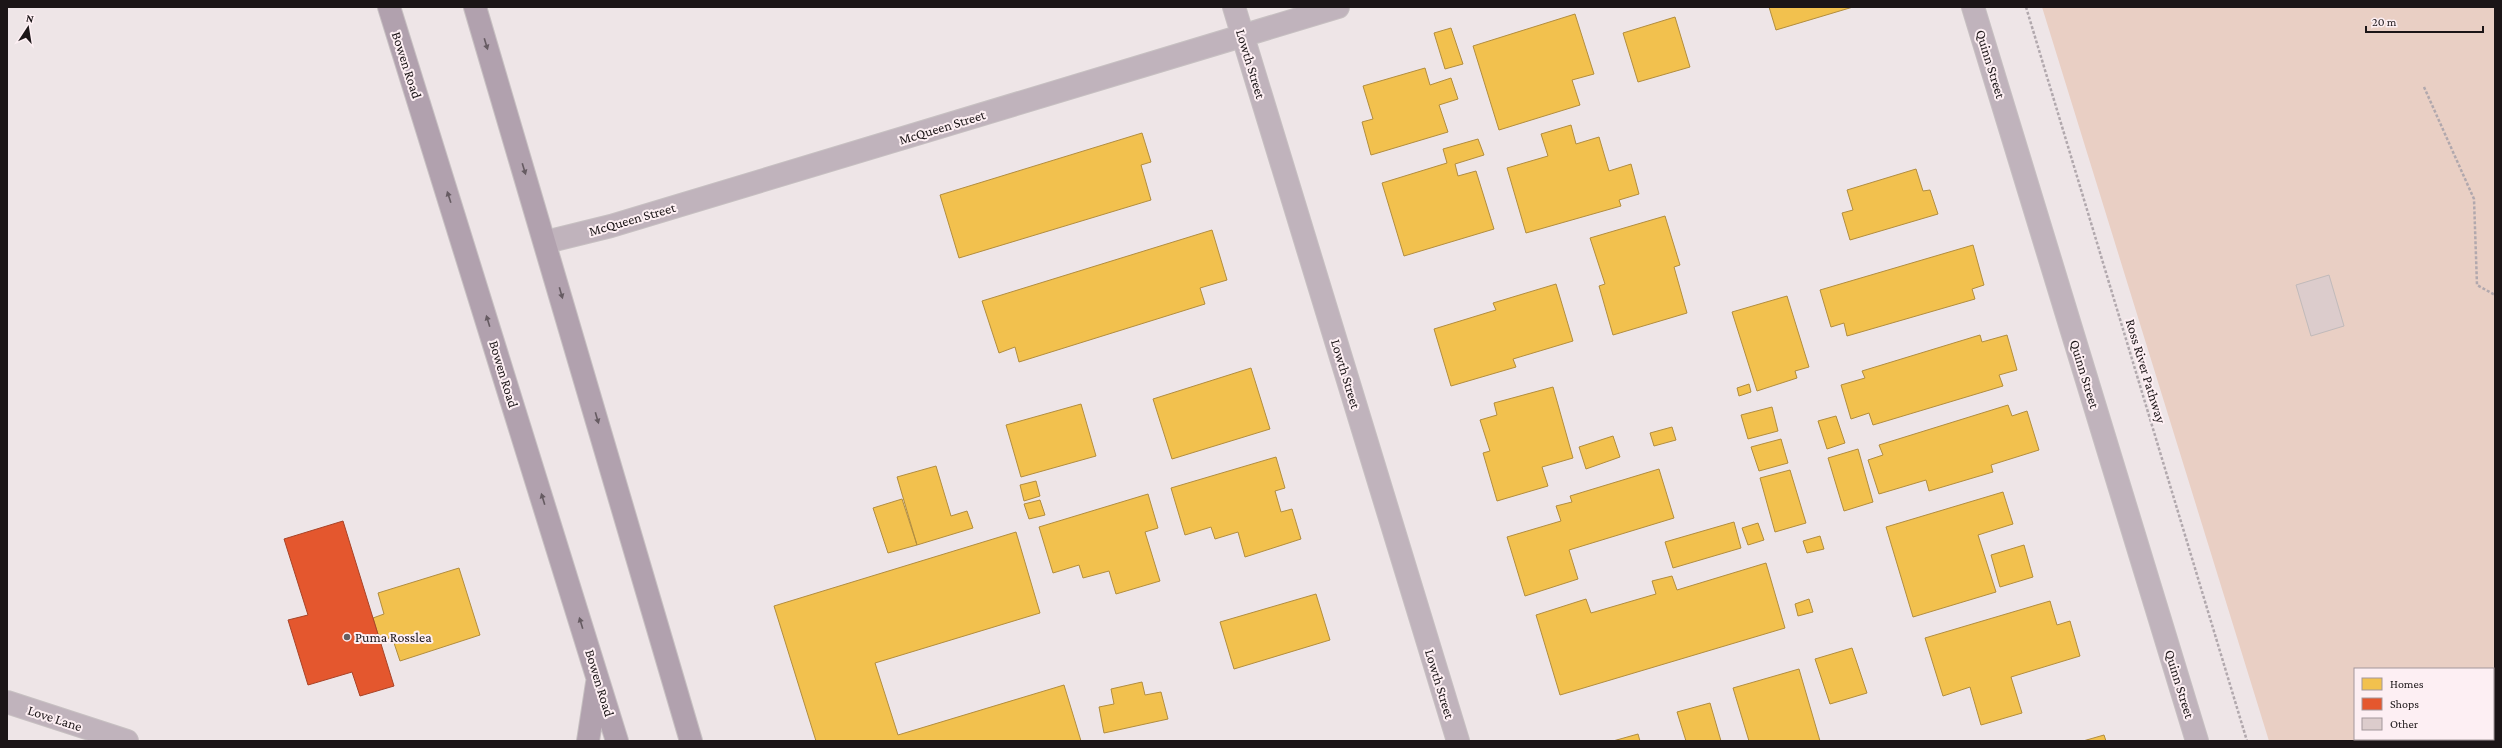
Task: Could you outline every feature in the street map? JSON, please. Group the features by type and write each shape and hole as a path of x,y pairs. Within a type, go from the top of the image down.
{"main road":[{"name":"Bowen Road","path":"389,7 617,741"},
{"path":"475,7 546,242 691,741"},
{"path":"588,741 598,676"}],"street":[{"name":"Lowth Street","path":"1234,7 1458,741"},
{"name":"McQueen Street","path":"546,242 618,223 1243,37 1338,7"},
{"name":"Quinn Street","path":"1973,7 2197,741"},
{"name":"Love Lane","path":"7,702 127,741"}],"path":[{"name":"Ross River Pathway","path":"2026,7 2247,741"},
{"path":"2424,87 2474,199 2477,285 2495,295"}],"shaded area":[{"path":"2042,7 2495,7 2495,741 2269,741"}],"building: Homes":[{"path":"1769,7 1853,7 1776,30"},
{"path":"1575,14 1594,74 1572,80 1580,105 1499,130 1473,46"},
{"path":"1675,17 1690,67 1638,82 1623,33"},
{"path":"1451,28 1463,64 1445,69 1434,33"},
{"path":"1425,68 1430,85 1451,78 1458,99 1439,105 1448,132 1371,155 1362,122 1373,119 1363,86"},
{"path":"1571,125 1576,144 1599,137 1609,171 1631,164 1639,194 1619,200 1621,206 1526,233 1507,168 1548,156 1541,134"},
{"path":"1142,133 1151,162 1141,165 1151,200 959,258 940,195"},
{"path":"1478,139 1484,155 1455,164 1458,176 1476,171 1494,229 1404,256 1382,183 1447,163 1443,149"},
{"path":"1916,169 1923,191 1930,190 1938,214 1850,240 1842,213 1853,210 1847,190"},
{"path":"1665,216 1680,265 1674,267 1687,313 1613,335 1599,286 1605,284 1590,238"},
{"path":"1212,230 1227,280 1200,288 1205,304 1019,362 1015,347 999,353 982,301"},
{"path":"1973,245 1984,285 1972,289 1975,299 1847,336 1844,323 1831,327 1820,290"},
{"path":"1556,284 1573,341 1513,359 1516,367 1451,386 1434,329 1496,310 1493,303"},
{"path":"1787,296 1809,367 1795,371 1797,378 1757,391 1732,312"},
{"path":"1980,335 1982,342 2007,335 2017,370 1999,375 2003,386 1873,425 1869,413 1851,419 1841,385 1865,378 1862,371"},
{"path":"1251,368 1270,429 1172,459 1153,399"},
{"path":"1749,384 1751,392 1739,396 1737,388"},
{"path":"1553,387 1573,458 1542,467 1548,486 1497,501 1483,453 1490,451 1480,420 1497,415 1494,403"},
{"path":"1081,404 1096,456 1021,477 1006,425"},
{"path":"2008,405 2012,416 2027,411 2039,450 1991,465 1993,472 1929,491 1926,480 1879,494 1868,460 1883,455 1879,445"},
{"path":"1772,407 1778,431 1748,439 1741,415"},
{"path":"1836,416 1845,443 1827,449 1818,421"},
{"path":"1672,427 1676,440 1654,446 1650,433"},
{"path":"1613,436 1620,457 1586,469 1579,447"},
{"path":"1781,439 1788,463 1759,471 1751,447"},
{"path":"1858,449 1873,502 1844,511 1828,458"},
{"path":"1276,457 1285,488 1275,491 1281,512 1292,509 1301,539 1245,557 1238,532 1215,539 1211,527 1185,535 1171,488"},
{"path":"936,466 951,516 967,511 973,528 917,545 897,477"},
{"path":"1659,469 1674,518 1569,550 1578,579 1525,596 1507,537 1561,521 1556,506 1572,502 1570,496"},
{"path":"1790,470 1806,523 1775,532 1760,478"},
{"path":"1036,481 1040,496 1024,501 1020,485"},
{"path":"2003,492 2013,524 1978,535 1996,592 1913,617 1886,527"},
{"path":"1148,494 1158,528 1145,532 1160,581 1116,594 1109,571 1083,578 1079,565 1053,573 1039,527"},
{"path":"902,499 917,545 888,553 873,508"},
{"path":"1040,500 1045,515 1029,519 1024,504"},
{"path":"1734,522 1741,548 1673,568 1665,542"},
{"path":"1758,523 1764,540 1748,545 1742,528"},
{"path":"1016,532 1040,613 875,663 898,735 1064,685 1081,741 816,741 774,606"},
{"path":"1820,536 1824,549 1807,553 1803,541"},
{"path":"2024,545 2033,577 2000,587 1991,555"},
{"path":"1766,563 1785,628 1560,695 1536,615 1586,599 1591,613 1656,594 1652,581 1672,576 1677,590"},
{"path":"459,568 480,635 400,661 392,637 380,641 373,618 384,614 378,593"},
{"path":"1316,594 1330,640 1234,669 1220,622"},
{"path":"1809,599 1813,612 1798,616 1795,604"},
{"path":"2050,601 2057,625 2070,621 2080,656 2011,677 2022,713 1981,725 1970,687 1943,696 1925,638"},
{"path":"1852,648 1867,693 1830,704 1815,659"},
{"path":"1799,669 1820,741 1749,741 1733,688"},
{"path":"1142,682 1145,695 1161,692 1168,719 1104,733 1099,707 1114,704 1111,689"},
{"path":"1710,703 1721,741 1686,741 1677,712"},
{"path":"1638,734 1640,741 1613,741"},
{"path":"2104,735 2106,741 2083,741"}],"building: Shops":[{"path":"343,521 394,686 360,696 352,672 308,685 288,620 308,615 284,539"}],"building: Other":[{"path":"2329,275 2344,326 2311,336 2296,285"}],"place":[{"name":"Puma Rosslea","path":"347,637"}]}
